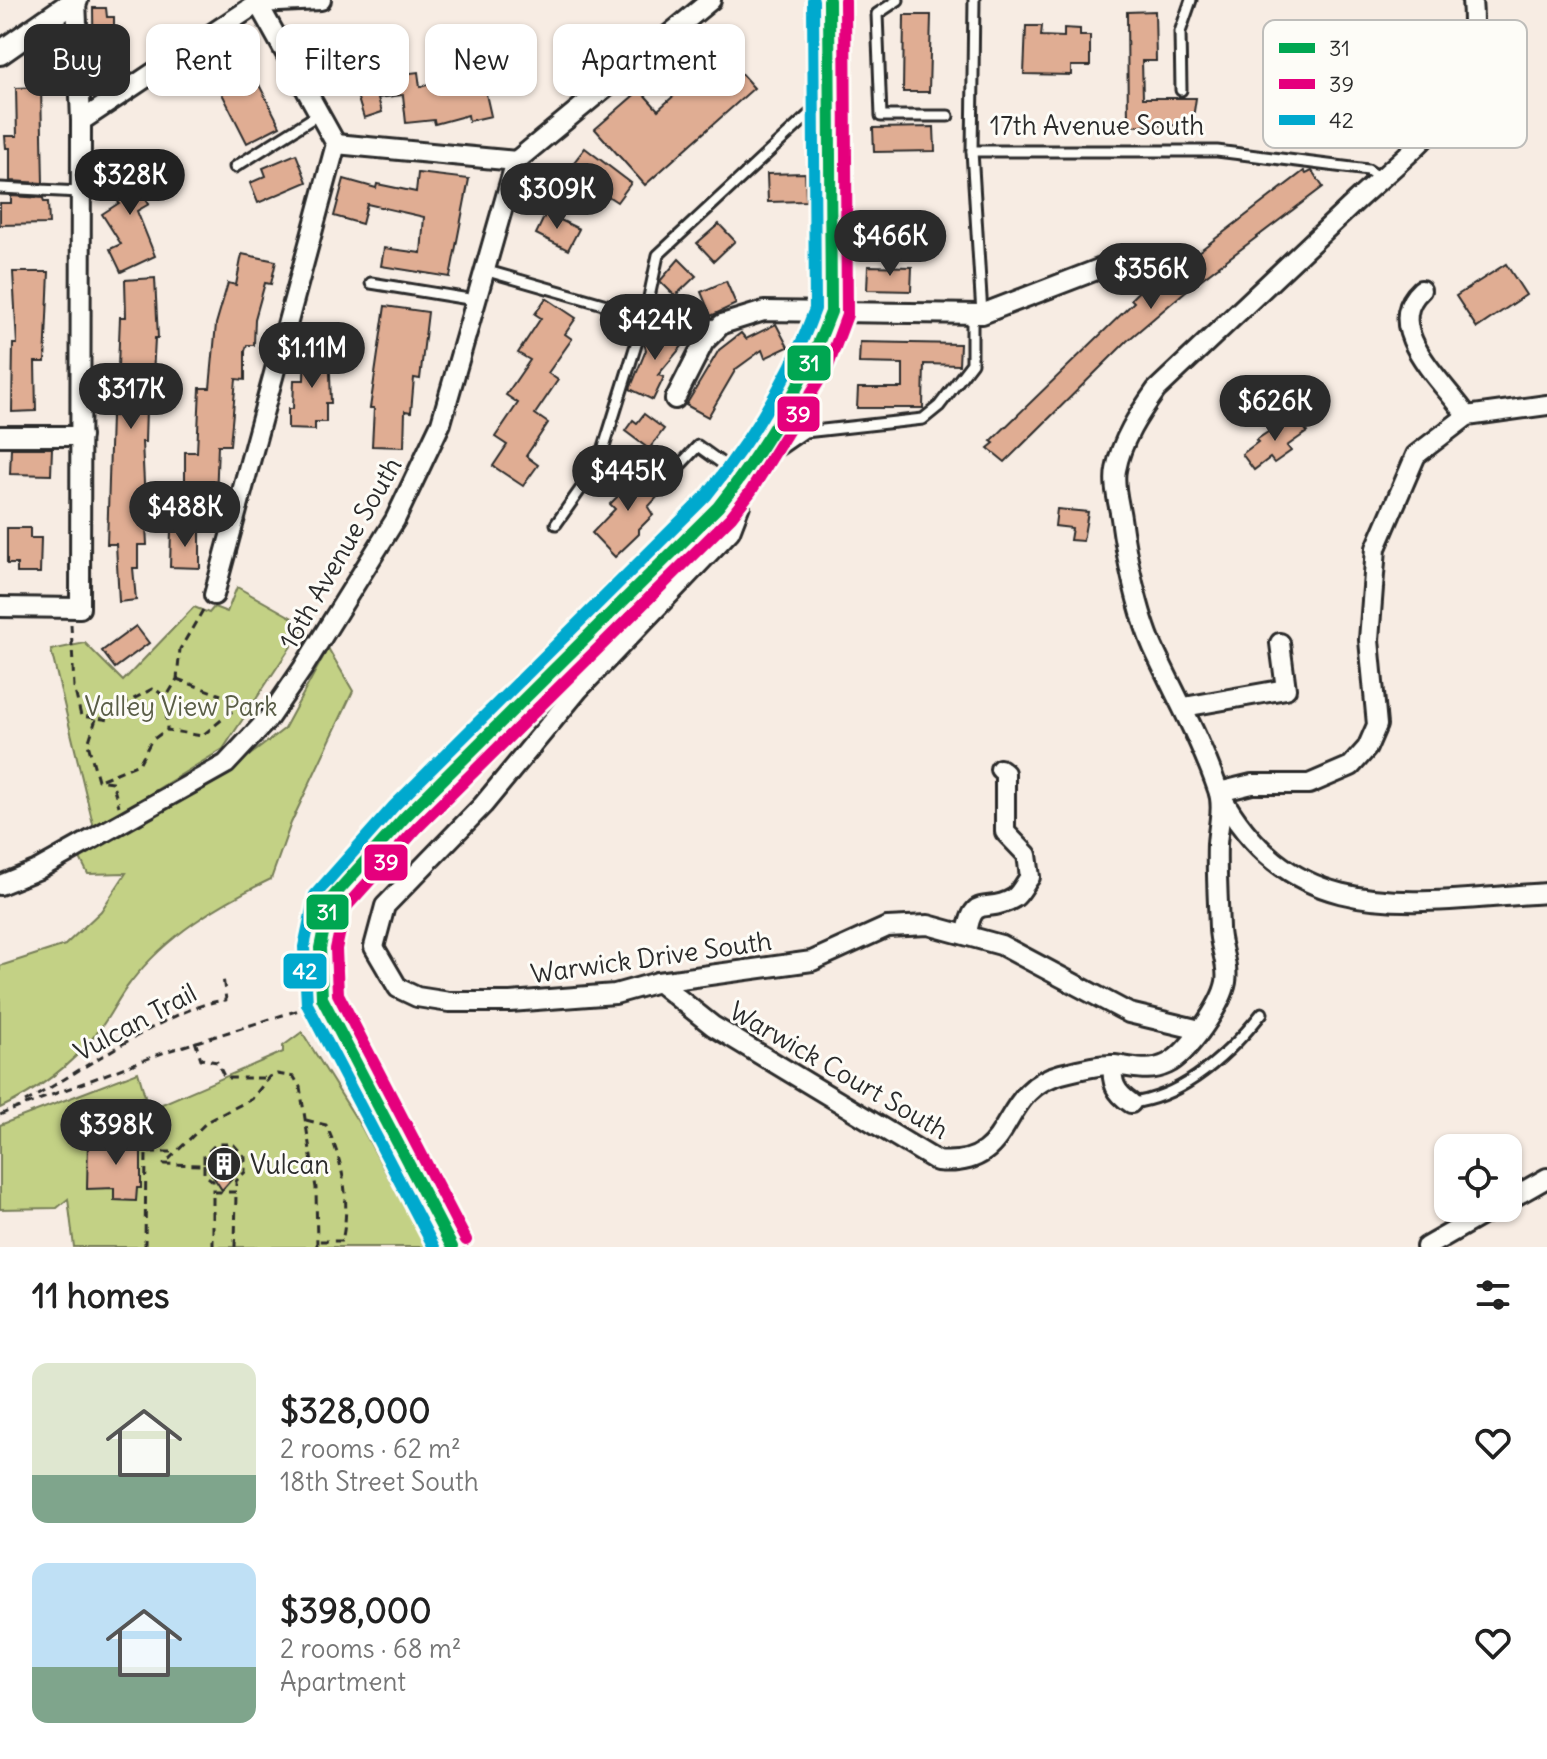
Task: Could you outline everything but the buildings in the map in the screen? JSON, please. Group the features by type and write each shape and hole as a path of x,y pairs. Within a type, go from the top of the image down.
{"street":[{"path":"0,53 76,0"},
{"path":"0,607 76,613 81,436 81,121 76,0"},
{"path":"81,121 257,2 321,0"},
{"path":"336,144 516,161 711,0"},
{"path":"452,1247 322,998 320,948 330,900 405,817 692,536 739,480 814,358 831,312 832,93 829,0"},
{"path":"208,603 336,144 257,2"},
{"path":"1411,148 1156,390 1139,413 1121,452 1115,474 1123,532 1152,644 1184,707 1219,792 1237,826 1261,851 1287,872 1320,889 1370,901 1547,893"},
{"name":"16th Avenue South","path":"0,885 37,870 226,764 268,719 395,520 441,423 516,161"},
{"path":"675,399 704,342 722,324 764,311 977,314 1112,264"},
{"path":"1421,290 1409,301 1405,320 1411,340 1467,416"},
{"path":"645,313 685,318 715,331"},
{"path":"1219,792 1252,784 1309,784 1351,766 1367,748 1377,725 1369,640 1376,548 1416,455 1467,416 1547,405"},
{"path":"0,436 81,436"},
{"name":"Warwick Drive South","path":"739,480 740,505 730,531 578,690 483,805 385,906 374,947 384,969 398,988 417,997 449,1002 569,999 615,994 658,982 812,961 887,927 928,925 1001,945 1129,1013 1200,1030"},
{"path":"1184,707 1286,689 1280,643"},
{"path":"967,934 970,914 975,909 1015,898 1030,877 1027,855 1005,832 1005,773 1000,769"},
{"name":"Warwick Court South","path":"658,982 713,1026 937,1161 962,1163 987,1153 1017,1105 1036,1085 1058,1075 1113,1065 1135,1070 1169,1063 1200,1030 1221,994 1227,970 1219,943 1219,792"},
{"path":"1113,1065 1112,1078 1118,1095 1131,1103"},
{"path":"1522,1192 1547,1178"},
{"path":"1426,1247 1470,1222"}],"lane":[{"path":"898,0 877,14 881,116 948,116"},
{"path":"972,151 974,0"},
{"path":"1181,90 1180,32 1191,0"},
{"path":"556,524 599,463 645,313 658,255 832,93"},
{"path":"235,167 319,114"},
{"name":"17th Avenue South","path":"761,445 779,450 805,432 923,419 939,406 972,363 977,314 972,151 1217,151 1368,170 1380,178"},
{"path":"0,188 80,192"},
{"path":"484,270 645,313"},
{"path":"371,283 475,300"},
{"path":"667,479 698,446 739,480"},
{"path":"1131,1103 1152,1100 1183,1085 1227,1051 1262,1013"}],"path":[{"path":"167,730 166,698 177,679 180,649 208,603"},
{"path":"76,613 74,687 81,716 110,720 126,703 154,688 166,698"},
{"path":"177,679 221,695"},
{"path":"98,780 139,764 151,741 167,730 202,736 231,712 252,704 268,719"},
{"path":"96,719 88,744 98,780"},
{"path":"98,780 112,782 120,812"},
{"name":"Vulcan Trail","path":"0,1115 142,1034 212,1001 226,1000 223,977"},
{"path":"12,1110 195,1041 302,1009"},
{"path":"195,1041 201,1059 217,1062 225,1078 269,1078"},
{"path":"204,1165 164,1164 208,1121 252,1099 269,1078 277,1074 298,1080 316,1188 317,1247"},
{"path":"306,1120 326,1125 339,1155 344,1189 346,1212 342,1241 317,1241"},
{"path":"213,1247 213,1181 204,1174 204,1156 216,1144 233,1144 245,1157 245,1172 236,1181 235,1247"},
{"path":"145,1247 146,1152 177,1152"},
{"path":"213,1192 236,1192"}],"green space":[{"name":"Valley View Park","path":"237,587 305,625 223,749 94,828 51,650 85,643 123,681 194,607 209,613 214,607 227,612"},
{"path":"328,648 353,691 291,823 271,879 212,911 160,950 130,983 101,1028 75,1057 40,1086 0,1108 0,966 65,945 101,911 126,873 88,874 79,856 224,775 284,729"},
{"path":"302,1032 362,1128 426,1247 74,1247 68,1199 57,1208 0,1209 0,1125 138,1072 145,1096 123,1106 90,1135 283,1052 283,1046"}],"transit line":[{"name":"42","path":"434,1247 307,1004 304,947 315,895 394,806 706,496 738,453 782,383 815,309 813,0"},
{"name":"31","path":"452,1247 322,998 320,948 330,900 405,817 718,507 767,438 796,389 831,312 829,0"},
{"name":"39","path":"466,1240 338,994 336,949 345,908 417,828 731,517 751,491 828,366 847,315 845,0"}],"place":[{"name":"Vulcan","path":"224,1164"}]}
